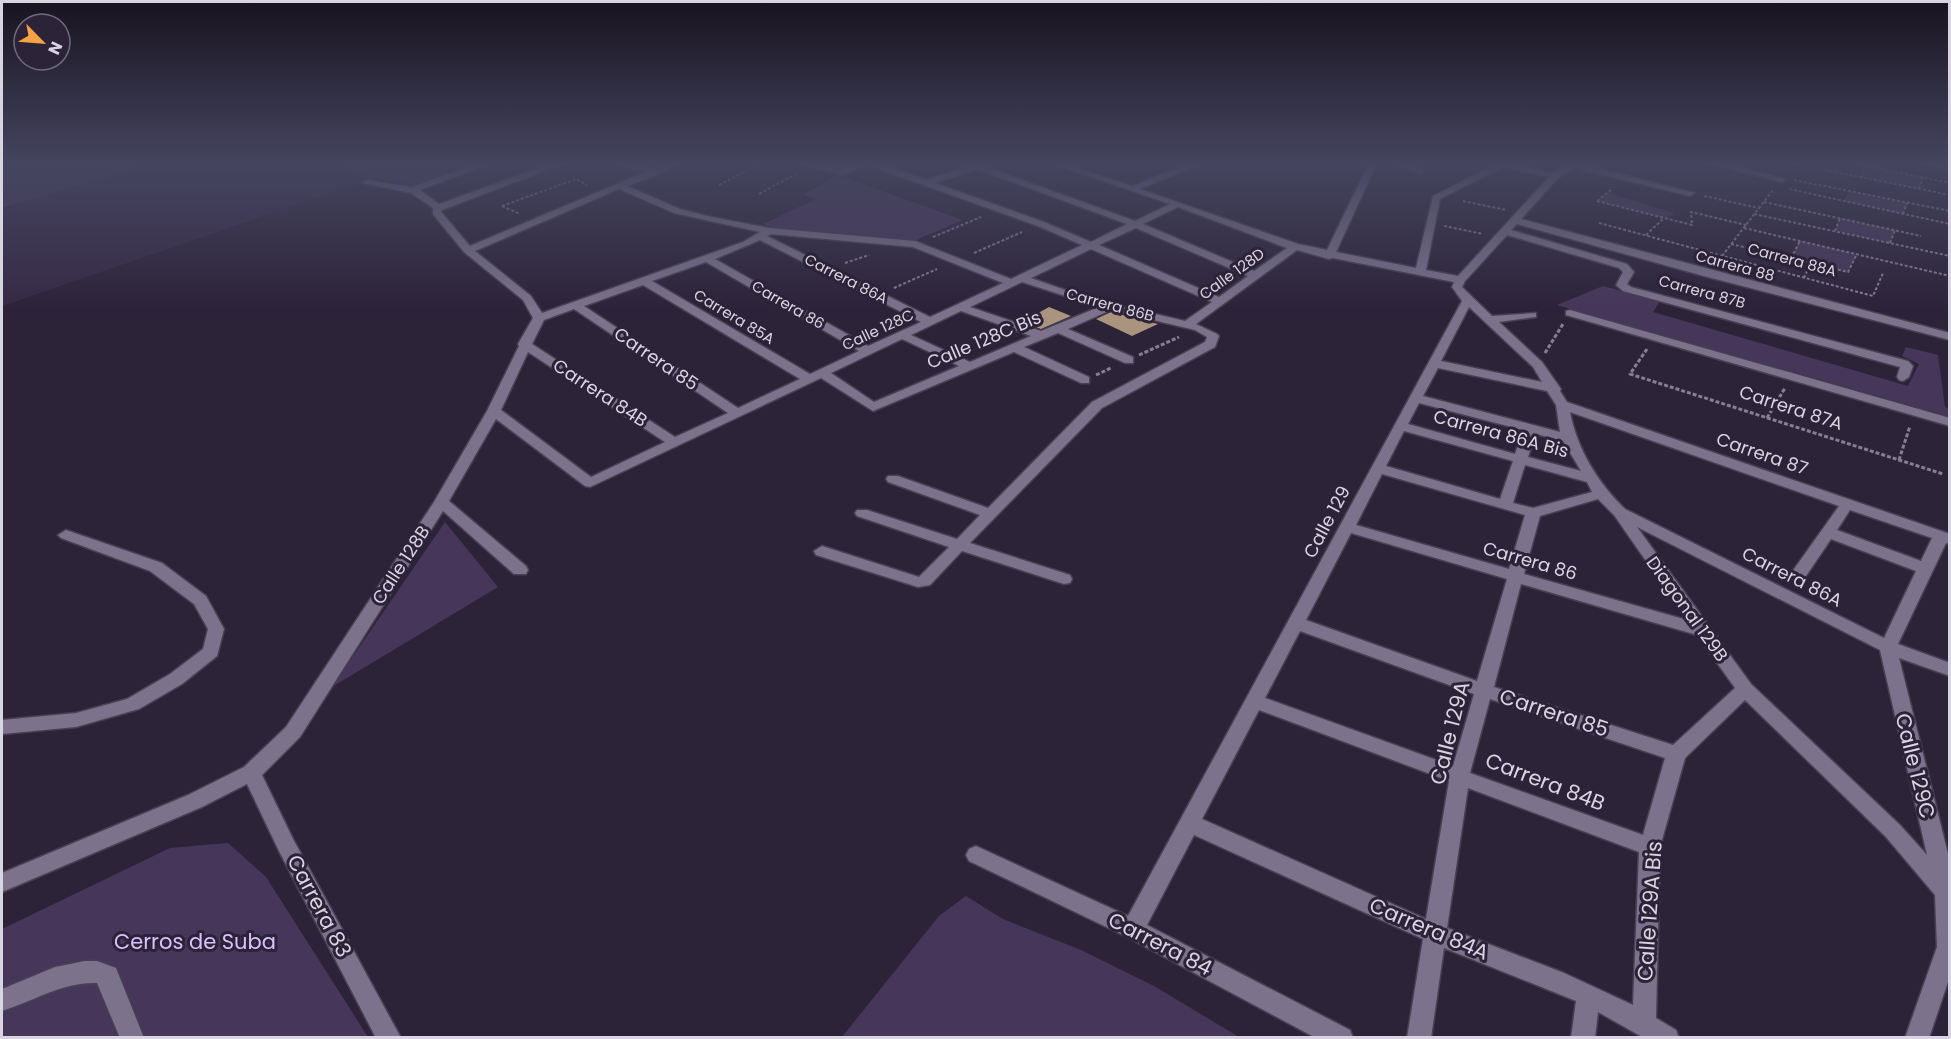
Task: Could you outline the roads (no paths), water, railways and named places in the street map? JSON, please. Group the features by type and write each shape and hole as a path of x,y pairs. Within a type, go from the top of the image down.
{"street":[{"path":"436,211 468,250 527,298 539,318 708,259 765,234"},
{"path":"468,250 562,211"},
{"name":"Carrera 86B","path":"681,211 765,234 915,244 1017,280 1109,307 1193,327"},
{"path":"1008,211 1093,244 1220,301"},
{"path":"1102,211 1256,276"},
{"name":"Calle 128C","path":"494,411 590,483 1162,211"},
{"path":"1198,211 1295,247 1460,280"},
{"path":"1329,255 1350,211"},
{"path":"1420,272 1434,211"},
{"path":"1467,301 1457,287 1460,280 1522,211"},
{"name":"Carrera 88","path":"1518,216 1708,274 1950,337"},
{"name":"Carrera 86A","path":"765,234 930,322"},
{"name":"Carrera 87B","path":"1502,234 1623,266 1629,272 1621,285 1627,289 1904,364 1907,366 1903,377"},
{"name":"Calle 128D","path":"1193,327 1220,301 1295,247"},
{"name":"Carrera 86","path":"708,259 868,351"},
{"name":"Carrera 85A","path":"644,281 809,379"},
{"name":"Diagonal 129B","path":"1467,301 1538,365 1555,389 1562,405 1568,438 1596,486 1620,512 1646,552 1745,689 1893,831 1946,892"},
{"name":"Calle 129","path":"1133,929 1467,301"},
{"name":"Carrera 85","path":"575,305 737,413"},
{"path":"960,307 1043,336"},
{"name":"Calle 128C Bis","path":"822,373 873,407 1109,307"},
{"path":"1570,313 1950,422"},
{"path":"1490,320 1532,315"},
{"name":"Calle 128B","path":"2,883 195,801 251,773 293,732 441,502 494,411 539,318"},
{"path":"822,551 918,582 924,581 1098,405 1198,353 1210,344 1213,336 1193,327"},
{"path":"1059,329 1130,360"},
{"path":"902,335 969,366"},
{"name":"Carrera 84B","path":"525,344 675,443"},
{"path":"1014,347 1085,380"},
{"path":"1434,363 1555,389"},
{"path":"1415,398 1568,438"},
{"name":"Carrera 87","path":"1562,405 1945,538"},
{"name":"Carrera 86A Bis","path":"1400,426 1520,459 1596,486"},
{"path":"1505,505 1531,427"},
{"path":"1378,468 1533,513 1596,486"},
{"path":"892,479 991,514"},
{"path":"441,502 520,570"},
{"path":"1800,572 1847,504"},
{"name":"Carrera 86A","path":"1620,512 1888,647 1950,670"},
{"path":"862,513 1064,579"},
{"name":"Calle 129A","path":"1419,1038 1460,775 1533,513"},
{"name":"Carrera 86","path":"1346,527 1703,631"},
{"path":"1828,532 1924,568"},
{"path":"2,727 76,720 133,704 176,679 211,652 216,629 200,600 156,567 66,535"},
{"path":"1888,647 1924,568 1945,538"},
{"name":"Carrera 85","path":"1296,623 1483,690 1676,754"},
{"name":"Calle 129C","path":"1888,647 1946,892 1949,947 1917,1038"},
{"path":"1676,754 1745,689"},
{"name":"Carrera 84B","path":"1254,701 1460,775 1650,847"},
{"name":"Calle 129A Bis","path":"1644,1022 1650,847 1676,754"},
{"name":"Carrera 83","path":"251,773 286,845 389,1038"},
{"name":"Carrera 84A","path":"1190,822 1436,934 1588,996 1644,1022 1667,1038"},
{"name":"Carrera 84","path":"976,855 1133,929 1341,1038"},
{"path":"2,1000 69,975 88,970 100,971 108,976 132,1038"},
{"path":"1583,1038 1588,996"}],"park label":[{"name":"Cerros de Suba","path":"195,942"}]}
